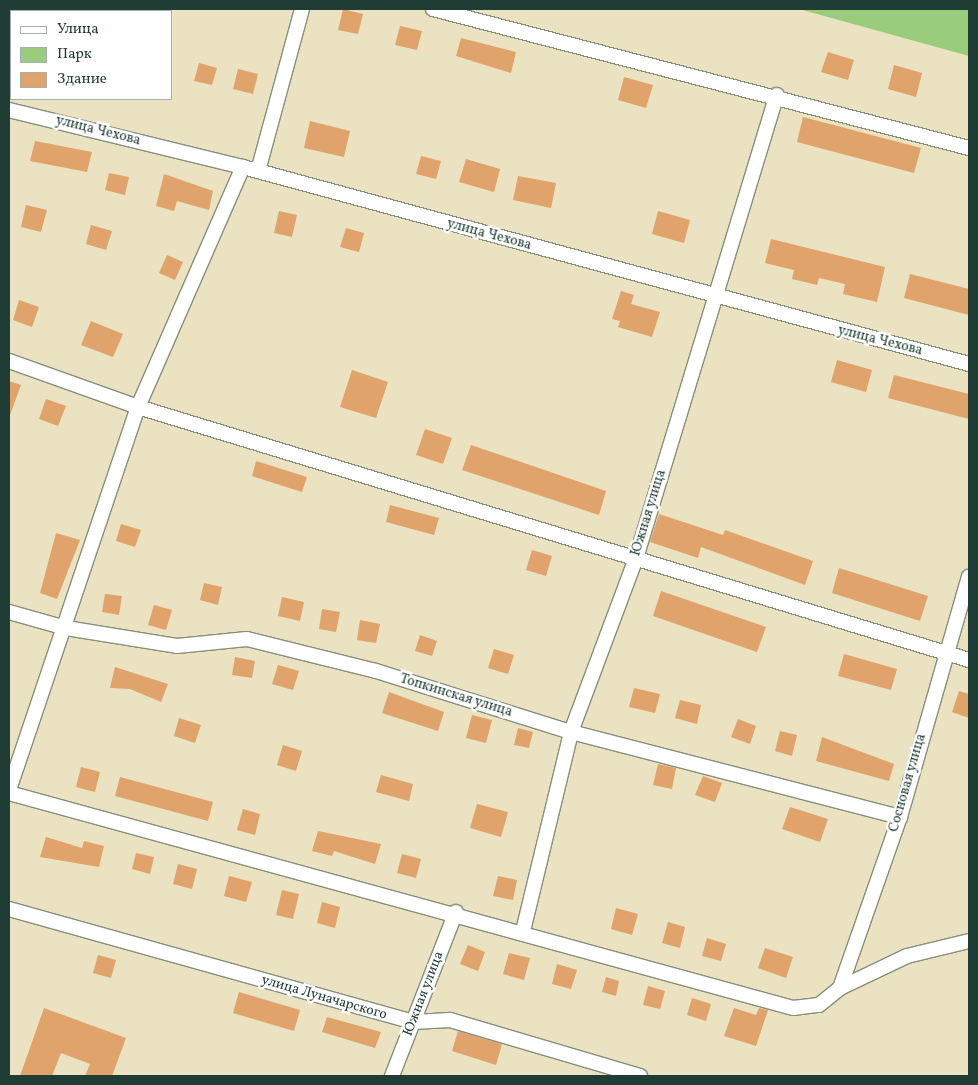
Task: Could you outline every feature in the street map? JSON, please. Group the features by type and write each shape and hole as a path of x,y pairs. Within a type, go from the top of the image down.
{"street":[{"path":"258,171 302,9"},
{"path":"433,9 777,94 969,148"},
{"name":"Южная улица","path":"523,931 572,732 636,558 777,94"},
{"name":"улица Чехова","path":"9,110 243,167 714,298 969,364"},
{"path":"243,167 138,407 66,628 9,791 456,912 793,1008 819,1005 840,988 907,956 969,942"},
{"path":"9,362 138,407 969,660"},
{"name":"Сосновая улица","path":"840,988 900,817 945,652 969,577"},
{"name":"Топкинская улица","path":"9,612 66,628 177,646 247,639 376,671 572,732 900,817"},
{"name":"улица Луначарского","path":"9,910 413,1022 450,1020 640,1076"},
{"name":"Южная улица","path":"392,1076 456,912"}],"green space":[{"path":"799,9 969,9 969,56"}],"building":[{"path":"343,9 363,14 358,34 338,30"},
{"path":"400,26 422,31 417,50 395,45"},
{"path":"461,38 516,52 511,73 456,56"},
{"path":"828,52 854,60 848,80 821,72"},
{"path":"199,63 217,68 212,85 194,81"},
{"path":"894,65 922,73 916,97 888,89"},
{"path":"238,69 258,74 253,94 233,89"},
{"path":"624,77 653,85 646,108 618,100"},
{"path":"803,117 921,148 914,173 797,142"},
{"path":"310,121 350,131 344,157 304,148"},
{"path":"35,141 92,152 87,172 30,161"},
{"path":"421,156 441,161 436,179 416,174"},
{"path":"466,159 500,169 494,192 459,182"},
{"path":"109,173 129,177 125,195 105,190"},
{"path":"164,174 213,191 209,210 177,201 174,211 156,206"},
{"path":"518,176 556,183 551,208 513,200"},
{"path":"26,205 47,210 41,232 21,227"},
{"path":"279,211 297,215 292,237 274,233"},
{"path":"658,211 690,220 684,243 652,234"},
{"path":"91,225 112,231 106,250 86,244"},
{"path":"346,228 364,233 359,252 340,247"},
{"path":"771,239 885,267 877,302 843,294 845,284 819,278 817,285 792,279 794,270 765,263"},
{"path":"167,255 183,262 175,280 159,273"},
{"path":"910,274 969,289 969,315 904,298"},
{"path":"621,291 634,295 631,304 660,312 652,337 618,327 620,321 612,319"},
{"path":"19,300 39,307 32,327 13,320"},
{"path":"91,321 123,334 113,357 81,345"},
{"path":"837,360 872,370 866,392 831,382"},
{"path":"352,370 388,382 376,418 340,407"},
{"path":"894,375 969,394 969,419 888,398"},
{"path":"9,381 21,385 10,415 9,414"},
{"path":"46,399 66,406 58,426 39,419"},
{"path":"425,429 452,438 443,464 416,455"},
{"path":"471,445 606,491 599,515 462,470"},
{"path":"256,461 307,477 302,492 252,476"},
{"path":"390,505 439,518 434,535 386,522"},
{"path":"659,514 723,535 725,530 813,561 805,585 701,547 698,558 650,542"},
{"path":"121,524 141,530 135,547 116,541"},
{"path":"56,533 80,540 57,599 40,593"},
{"path":"532,550 552,556 546,576 526,570"},
{"path":"839,568 928,596 920,621 832,593"},
{"path":"204,583 222,587 218,605 200,600"},
{"path":"661,591 766,627 757,652 653,616"},
{"path":"105,594 122,596 119,615 102,612"},
{"path":"282,597 304,602 300,621 278,616"},
{"path":"154,605 172,610 166,630 148,625"},
{"path":"322,609 340,612 336,632 319,629"},
{"path":"360,620 380,624 376,643 357,640"},
{"path":"420,635 437,641 432,656 415,651"},
{"path":"494,649 514,655 508,674 488,668"},
{"path":"844,654 897,669 891,690 838,676"},
{"path":"235,657 255,661 252,678 232,675"},
{"path":"278,665 299,671 293,690 272,684"},
{"path":"115,667 168,684 161,702 130,689 110,688"},
{"path":"634,688 660,694 655,713 629,707"},
{"path":"959,691 969,694 969,718 952,712"},
{"path":"389,692 444,712 438,731 382,713"},
{"path":"680,700 701,705 697,724 675,718"},
{"path":"472,715 492,720 486,743 466,738"},
{"path":"179,718 201,725 195,743 174,736"},
{"path":"738,719 756,726 750,744 731,737"},
{"path":"518,728 533,732 529,748 514,745"},
{"path":"780,731 797,735 792,756 775,751"},
{"path":"822,737 894,764 889,781 816,761"},
{"path":"283,745 302,751 296,771 277,765"},
{"path":"658,764 676,768 672,789 653,785"},
{"path":"81,767 100,772 95,792 76,787"},
{"path":"381,775 413,784 409,801 376,792"},
{"path":"703,776 722,783 715,802 695,795"},
{"path":"120,777 213,802 208,821 115,796"},
{"path":"477,804 508,812 501,837 470,828"},
{"path":"790,807 828,819 820,842 782,829"},
{"path":"243,809 260,814 255,835 237,830"},
{"path":"318,831 381,844 375,864 334,851 332,856 312,851"},
{"path":"46,837 82,848 84,841 104,846 99,867 40,857"},
{"path":"136,853 154,857 150,874 132,869"},
{"path":"402,854 421,859 416,878 397,873"},
{"path":"178,864 197,869 192,889 173,884"},
{"path":"229,876 252,882 246,902 224,896"},
{"path":"498,876 517,880 513,900 493,896"},
{"path":"282,890 299,894 293,919 276,915"},
{"path":"322,902 340,907 335,928 317,923"},
{"path":"616,908 638,914 632,935 611,929"},
{"path":"668,922 685,927 680,948 662,943"},
{"path":"707,938 726,944 721,961 702,956"},
{"path":"468,945 485,952 478,971 460,964"},
{"path":"765,948 793,957 786,978 758,968"},
{"path":"509,953 530,958 524,980 503,974"},
{"path":"98,955 116,960 111,978 93,973"},
{"path":"557,964 577,970 571,989 552,984"},
{"path":"606,977 619,981 616,996 602,992"},
{"path":"648,986 665,991 660,1009 643,1005"},
{"path":"239,992 300,1010 294,1031 233,1013"},
{"path":"692,998 711,1004 706,1021 687,1015"},
{"path":"44,1008 126,1038 112,1076 85,1076 90,1064 61,1053 52,1076 20,1076"},
{"path":"734,1008 756,1015 759,1008 768,1010 756,1046 724,1036"},
{"path":"327,1017 381,1032 375,1048 322,1032"},
{"path":"458,1031 502,1044 496,1065 452,1051"}]}
